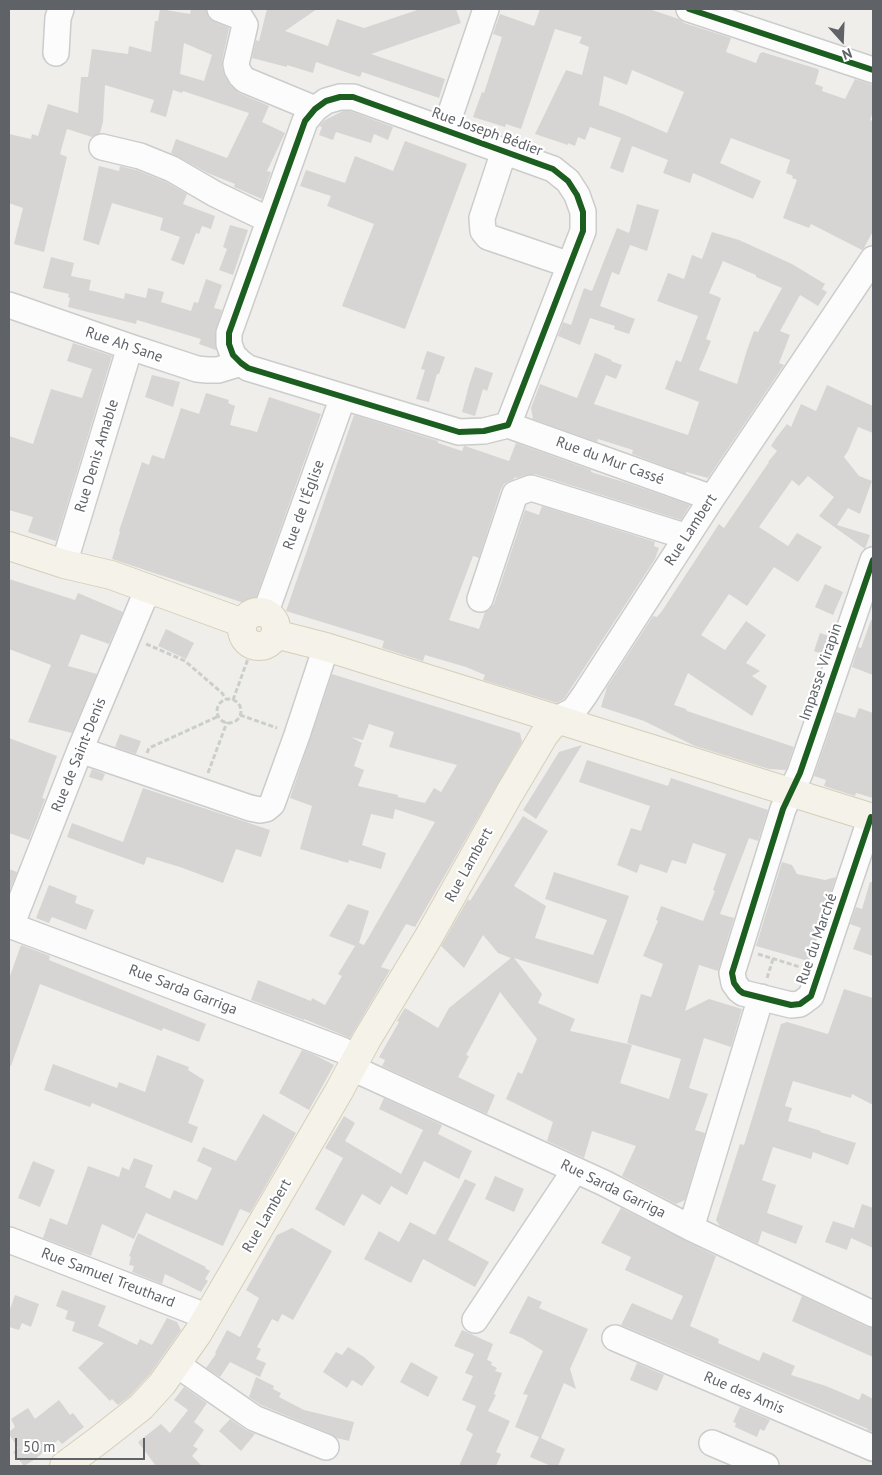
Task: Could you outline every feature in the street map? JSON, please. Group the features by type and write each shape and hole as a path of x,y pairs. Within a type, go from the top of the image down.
{"main road":[{"path":"9,546 64,564 108,584 326,647 872,818"},
{"name":"Rue Lambert","path":"64,1466 141,1407 162,1384 208,1317 428,938 509,794 544,735 557,719"}],"street":[{"path":"56,53 58,18 61,9"},
{"path":"220,9 240,17 245,25 236,64 236,69 241,76 245,80 315,109 305,121 229,333 229,344 233,355 241,363 255,370 459,432 484,431 508,425"},
{"path":"445,130 486,9"},
{"path":"689,9 727,15 873,70"},
{"name":"Rue Joseph Bédier","path":"315,109 326,101 340,97 353,97 553,169 568,181 577,196 583,212 583,231 508,425"},
{"path":"102,147 140,156 164,166 215,194 269,220"},
{"path":"504,151 482,218 483,231 488,237 570,265"},
{"name":"Rue Lambert","path":"557,719 574,710 584,696 712,498 873,259"},
{"name":"Rue Ah Sane","path":"9,306 130,348 202,370 218,370 241,363"},
{"name":"Rue Denis Amable","path":"64,564 130,348"},
{"name":"Rue de l'Église","path":"251,626 343,397"},
{"name":"Rue du Mur Cassé","path":"508,425 712,498"},
{"path":"480,599 515,494 531,488 686,538"},
{"name":"Impasse Virapin","path":"792,792 873,560"},
{"name":"Rue de Saint-Denis","path":"10,925 80,750 150,595"},
{"path":"80,750 250,808 266,809 272,804 326,647"},
{"name":"Rue du Marché","path":"792,792 783,810 732,973 734,983 743,993 791,1005 800,1004 811,996 872,818"},
{"name":"Rue Sarda Garriga","path":"10,925 342,1050 354,1063 604,1183 690,1228 873,1314"},
{"path":"690,1228 761,998"},
{"path":"475,1320 575,1170"},
{"name":"Rue Samuel Treuthard","path":"9,1240 208,1317"},
{"name":"Rue des Amis","path":"615,1338 873,1448"},
{"path":"176,1364 254,1418 326,1447"},
{"path":"712,1443 766,1466"}],"path":[{"path":"234,700 251,626"},
{"path":"145,643 185,660 222,693 226,700"},
{"path":"234,700 240,705 241,709 237,720 227,722 222,720 219,716 219,707 223,701 234,700"},
{"path":"240,714 297,735"},
{"path":"140,771 149,748 219,716"},
{"path":"200,792 227,722"},
{"path":"740,949 820,973"}],"building":[{"path":"160,9 190,14 191,9 206,9 209,18 229,28 222,61 225,76 231,86 239,93 269,106 262,122 285,133 267,171 271,172 262,199 234,187 235,184 210,174 171,153 176,139 227,158 249,113 183,91 182,93 173,90 166,117 150,112 154,100 105,85 103,122 100,133 92,137 67,129 60,154 67,157 44,252 14,244 23,208 9,203 9,134 31,139 32,134 38,136 48,104 78,113 81,77 88,77 92,49 128,54 129,46 151,52 155,21 158,21","holes":["184,43 212,55 204,81 180,74"]},
{"path":"267,9 317,9 285,31 328,46 337,19 364,28 420,9 456,9 461,23 371,54 445,79 439,98 362,72 360,77 316,62 313,73 287,65 287,67 252,58 256,40 259,41"},
{"path":"540,9 649,9 679,19 684,23 731,38 726,52 756,63 762,52 818,69 815,84 823,87 822,91 845,99 855,79 873,85 873,112 870,120 873,121 873,231 864,248 862,250 811,224 809,228 783,218 797,180 786,173 790,160 731,138 720,163 761,181 753,199 693,173 690,183 663,173 668,160 632,146 623,173 610,168 621,138 590,127 585,140 578,137 575,146 535,134 566,70 582,75 589,47 579,43 582,37 555,29 521,129 506,124 505,127 473,117 482,92 484,93 502,37 493,34 500,14 534,26","holes":["632,70 684,92 667,133 599,105 604,76 627,85"]},
{"path":"343,111 350,111 393,127 388,140 374,134 371,143 336,132 333,140 319,135 322,127 319,126 325,120"},
{"path":"405,141 467,164 405,329 342,306 374,224 327,206 331,196 300,186 306,170 345,183 355,156 393,171"},
{"path":"99,166 119,171 120,166 166,182 187,194 183,204 215,216 211,229 202,226 199,234 196,233 184,265 171,260 180,237 160,230 163,218 112,203 99,245 83,240"},
{"path":"637,204 659,210 647,251 630,245 619,275 612,272 600,306 635,319 629,334 614,329 615,326 590,318 580,345 558,336 563,322 571,325 584,288 592,291 617,228 629,233"},
{"path":"230,225 248,230 233,275 219,270 227,249 223,247"},
{"path":"712,232 739,240 792,264 825,284 822,289 827,292 818,306 800,295 780,331 790,335 779,363 784,365 708,478 686,472 686,474 632,454 633,450 598,439 597,442 533,419 531,408 540,384 577,398 595,353 622,365 616,379 606,375 594,404 688,435 699,402 665,389 676,360 681,362 698,316 657,301 668,273 684,279 692,255 702,259","holes":["723,261 756,275 756,277 782,288 758,332 754,331 737,384 699,370 711,341 706,339 721,298 709,293"]},
{"path":"51,257 74,263 71,276 91,280 89,290 124,299 125,293 146,298 148,288 164,292 161,302 191,311 194,302 198,303 206,279 222,285 214,308 222,310 215,333 216,350 199,344 201,339 137,320 136,324 68,307 69,294 43,288"},
{"path":"73,343 112,356 56,541 28,532 33,517 9,510 9,436 33,444 51,389 82,398 92,369 67,361"},
{"path":"427,351 445,357 439,374 437,374 429,402 416,399 425,370 421,369"},
{"path":"475,367 493,373 487,391 483,389 475,416 462,412"},
{"path":"152,375 180,382 173,407 145,397"},
{"path":"827,385 873,406 873,433 858,427 844,457 859,476 872,481 860,514 848,508 837,525 870,535 865,549 819,516 834,497 808,476 799,486 792,480 759,527 788,546 797,533 822,547 798,582 774,567 747,606 729,594 701,635 725,650 746,621 766,635 746,663 760,671 752,676 767,686 752,716 688,673 674,705 794,747 786,770 769,769 695,746 644,721 601,707 607,687 653,616 657,617 662,611 719,524 724,528 777,451 771,446 776,438 787,424 791,427 801,404 816,411"},
{"path":"206,393 229,400 228,403 235,406 230,425 257,432 269,397 321,414 253,606 112,559 119,531 142,462 149,465 152,455 164,459 181,408 199,414"},
{"path":"354,415 438,441 438,443 462,451 465,446 509,461 516,443 591,470 591,472 690,505 681,520 535,474 515,477 504,484 479,558 473,556 449,620 479,629 485,612 494,604 525,510 539,515 542,506 655,542 654,546 659,548 655,559 564,699 557,703 483,680 485,675 466,667 425,655 423,661 382,648 384,641 286,611"},
{"path":"9,579 75,600 78,593 123,612 109,644 81,634 68,666 97,674 72,733 28,722 51,665 9,649"},
{"path":"825,584 843,592 833,615 815,607"},
{"path":"871,620 873,620 873,675 852,667 858,647 861,648"},
{"path":"166,629 194,643 186,659 158,646"},
{"path":"820,633 831,637 825,655 814,651"},
{"path":"332,674 520,733 522,742 415,927 406,924 381,967 390,970 350,1038 251,1000 258,980 311,1001 312,998 325,1005 342,976 338,974 355,946 329,936 348,904 369,911 359,943 364,945 435,822 395,809 393,819 371,814 362,845 386,853 381,869 349,860 348,863 300,849 312,806 290,798","holes":["369,724 394,732 389,747 457,765 441,792 434,788 425,803 358,786 364,770 354,766 362,743 351,737 363,740"]},
{"path":"859,708 873,713 873,798 856,793 855,796 824,786 826,780 814,776 836,712 855,718"},
{"path":"120,734 141,741 136,754 115,747"},
{"path":"9,738 57,756 42,798 45,799 29,840 9,833"},
{"path":"582,745 536,819 523,810 559,752"},
{"path":"587,760 668,786 671,778 768,810 758,841 749,838 720,914 734,918 718,971 699,965 685,1011 709,999 742,1009 731,1047 704,1038 689,1088 708,1094 695,1130 705,1133 685,1200 676,1204 622,1176 636,1146 592,1131 584,1158 547,1141 553,1122 506,1099 518,1072 522,1074 537,1039 500,992 466,1055 469,1056 458,1077 495,1095 487,1114 382,1066 385,1060 379,1057 405,1008 438,1028 449,1008 511,958 498,953 483,935 464,968 441,946 468,899 470,901 523,816 548,831 514,886 546,906 535,938 593,955 607,920 545,899 554,872 629,896 598,984 514,958 542,994 538,1003 575,1019 570,1031 632,1045 620,1083 669,1099 681,1059 627,1043 641,994 651,997 663,964 643,956 658,921 656,920 661,906 703,921 715,891 713,890 726,854 693,843 686,864 672,860 667,873 640,864 637,873 617,865 631,828 641,831 650,806 579,782"},
{"path":"92,769 105,774 102,781 89,777"},
{"path":"143,788 270,830 261,857 236,849 223,883 147,857 144,865 67,837 72,823 123,842"},
{"path":"782,862 792,865 797,874 825,880 836,877 808,961 756,946"},
{"path":"9,869 17,872 9,892"},
{"path":"870,882 873,882 873,956 853,949 861,928 850,924 856,907 862,909"},
{"path":"49,885 77,896 75,903 94,910 86,930 52,917 49,923 36,918"},
{"path":"21,945 50,956 49,960 206,1024 199,1042 163,1028 162,1031 40,984 11,1066 9,1066 9,979"},
{"path":"844,989 873,998 873,1105 852,1094 851,1098 793,1081 785,1106 792,1108 788,1121 856,1143 848,1165 813,1152 811,1159 773,1147 762,1180 776,1185 767,1213 803,1226 796,1244 762,1231 758,1244 720,1226 716,1220 740,1144 744,1145 781,1024 787,1022 828,1034"},
{"path":"302,1050 334,1065 309,1110 279,1093"},
{"path":"157,1055 189,1067 188,1070 204,1080 188,1123 198,1127 192,1143 92,1103 90,1107 44,1090 53,1064 117,1088 119,1082 145,1092"},
{"path":"384,1098 442,1125 438,1134 472,1151 459,1179 424,1161 407,1195 391,1186 380,1205 362,1194 344,1226 315,1209 343,1158 325,1148 344,1116 355,1123 345,1141 401,1174 423,1130 379,1109"},
{"path":"263,1114 296,1133 250,1213 240,1209 223,1246 146,1213 134,1239 102,1224 91,1256 43,1238 50,1218 67,1225 88,1166 119,1177 122,1167 129,1170 134,1158 153,1165 145,1187 170,1199 174,1190 197,1200 212,1168 197,1161 203,1147 236,1161"},
{"path":"33,1161 55,1170 40,1207 18,1198"},
{"path":"495,1176 524,1189 514,1212 485,1199"},
{"path":"465,1179 476,1184 448,1240 489,1262 475,1287 423,1259 411,1283 364,1259 379,1231 399,1242 410,1222 435,1235"},
{"path":"862,1204 873,1208 873,1248 851,1238 847,1250 825,1242 833,1221 854,1228"},
{"path":"621,1208 716,1256 690,1326 719,1339 718,1343 759,1361 763,1352 795,1366 791,1375 826,1386 859,1400 862,1393 873,1399 873,1432 621,1325 632,1303 672,1320 683,1296 625,1270 631,1257 601,1243"},
{"path":"292,1228 332,1251 293,1320 282,1314 278,1322 272,1319 257,1347 261,1349 256,1359 266,1363 260,1377 230,1362 220,1377 206,1368 216,1354 227,1330 240,1337 259,1298 246,1290 277,1235"},
{"path":"138,1233 206,1267 210,1271 205,1279 208,1281 201,1292 165,1274 162,1284 132,1272 134,1266 129,1265 131,1257 129,1256"},
{"path":"62,1290 106,1306 98,1326 137,1345 140,1339 152,1345 167,1318 177,1322 181,1330 150,1374 130,1396 118,1405 112,1399 110,1401 78,1368 104,1343 72,1331 75,1322 65,1319 68,1311 56,1306"},
{"path":"15,1295 39,1304 31,1327 22,1323 19,1330 9,1327 9,1312"},
{"path":"528,1296 542,1302 539,1308 588,1329 570,1369 576,1389 564,1383 541,1438 565,1449 558,1466 551,1466 530,1457 539,1437 515,1427 528,1395 523,1394 543,1351 522,1338 509,1333"},
{"path":"802,1296 867,1327 873,1328 873,1357 792,1321"},
{"path":"462,1330 493,1344 487,1360 492,1362 491,1365 497,1368 495,1371 502,1373 494,1394 496,1395 488,1411 510,1421 496,1452 501,1454 496,1466 459,1466 473,1434 466,1430 476,1406 462,1400 473,1376 465,1373 474,1354 454,1346"},
{"path":"348,1347 375,1367 362,1386 352,1380 347,1388 323,1372 336,1352 342,1355"},
{"path":"411,1362 438,1377 428,1397 400,1382"},
{"path":"637,1363 664,1375 657,1391 630,1380"},
{"path":"256,1377 274,1386 273,1389 281,1393 279,1397 304,1410 354,1422 349,1441 337,1438 261,1405 249,1397"},
{"path":"184,1387 207,1403 194,1422 204,1430 193,1446 198,1449 192,1456 202,1466 156,1466 138,1442 161,1424 170,1433 188,1410 174,1400"},
{"path":"59,1400 70,1415 73,1413 84,1427 62,1444 58,1440 24,1466 13,1452 18,1448 9,1434 15,1427 11,1419 28,1408 35,1419"},
{"path":"740,1407 770,1420 764,1431 760,1429 757,1437 735,1427 736,1423 733,1422"},
{"path":"230,1419 255,1434 241,1451 219,1431"}],"cycle path":[{"path":"689,9 873,70"},
{"path":"340,97 353,97 553,169 568,181 577,195 583,212 583,231 508,425 484,431 459,432 248,368 233,355 229,344 229,333 305,121 315,109 326,101 340,97"},
{"path":"871,817 811,996 800,1004 791,1005 743,993 734,983 732,973 783,809 800,773 873,560"}]}
